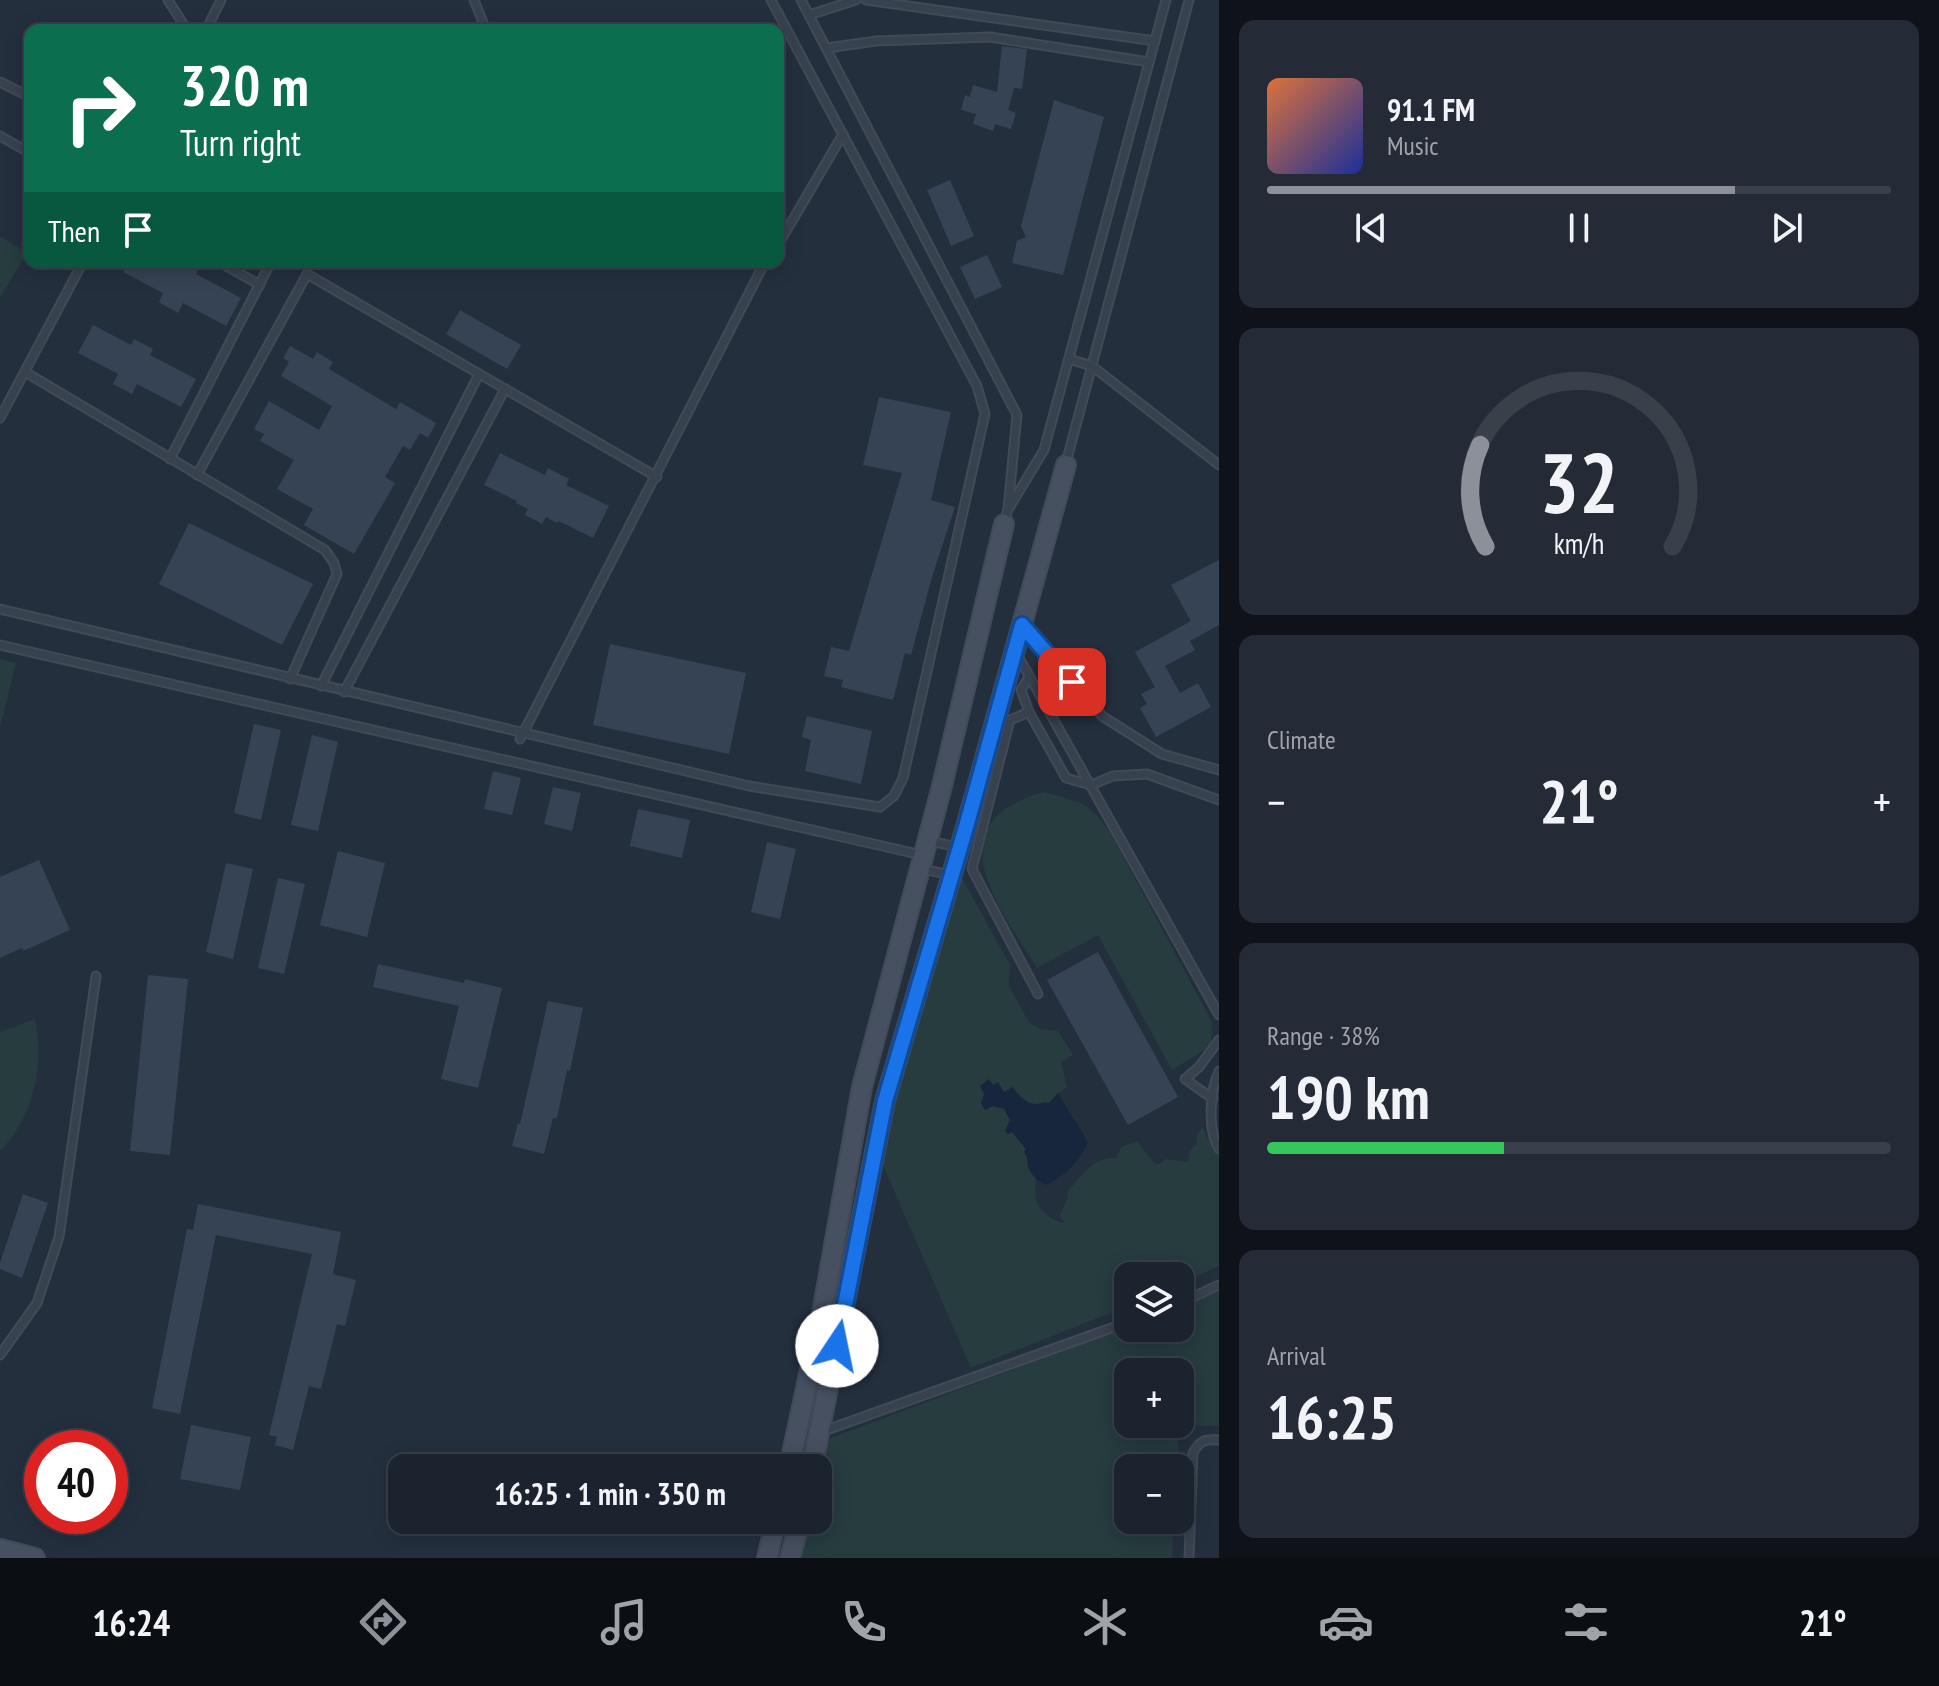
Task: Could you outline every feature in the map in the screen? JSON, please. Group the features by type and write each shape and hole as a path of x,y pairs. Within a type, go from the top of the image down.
{"street":[{"path":"815,1454 885,1101 960,848 1066,465"},
{"path":"792,1454 823,1308 862,1087 924,855 1006,516"},
{"path":"767,1558 773,1534"},
{"path":"790,1558 796,1534"},
{"path":"0,1549 35,1558"}],"lane":[{"path":"168,0 183,24"},
{"path":"209,24 221,0"},
{"path":"474,0 484,24"},
{"path":"771,0 784,24"},
{"path":"801,0 1017,415 1006,516"},
{"path":"809,15 856,0"},
{"path":"866,0 1155,41"},
{"path":"1006,516 1044,450 1166,0"},
{"path":"1066,465 1189,0"},
{"path":"0,609 522,736 749,786 880,807 894,796 903,778 985,414 977,386 784,24"},
{"path":"827,48 876,41 990,37 1149,62"},
{"path":"0,82 24,94"},
{"path":"784,235 843,134"},
{"path":"0,136 24,150"},
{"path":"0,418 80,268"},
{"path":"230,268 260,285"},
{"path":"170,459 268,268"},
{"path":"522,736 763,268"},
{"path":"197,475 307,274 657,477"},
{"path":"1069,359 1092,366 1219,465"},
{"path":"25,372 325,550 337,574 290,679"},
{"path":"321,686 479,374"},
{"path":"344,692 505,389"},
{"path":"1022,625 1102,716 1162,754 1219,770"},
{"path":"0,645 924,855 960,848"},
{"path":"1014,651 1219,1015"},
{"path":"1029,677 1021,690 1029,712 1066,778 1091,785 1113,776 1147,774 1219,800"},
{"path":"1029,712 1010,720 972,869 1038,994"},
{"path":"924,855 952,876"},
{"path":"0,1355 37,1303 59,1237 96,976"},
{"path":"1213,1099 1185,1079 1210,1054 1219,1040"},
{"path":"1219,1071 1213,1099 1212,1137 1219,1149"},
{"path":"1194,1297 1219,1285"},
{"path":"819,1433 1114,1327"},
{"path":"1189,1558 1193,1453 1199,1443 1206,1439 1219,1440"}],"green space":[{"path":"0,236 24,251 24,258 0,298"},
{"path":"0,659 16,663 0,728"},
{"path":"1044,792 1089,808 1110,832 1212,1022 1208,1048 1172,1070 1098,935 1037,968 993,894 984,869 983,845 990,824 1010,806"},
{"path":"958,871 1010,965 1009,986 1029,1022 1040,1029 1058,1031 1073,1055 1061,1062 1067,1087 1058,1093 1039,1163 1035,1190 1037,1204 1064,1223 1060,1215 1068,1190 1095,1163 1116,1158 1121,1147 1137,1141 1154,1163 1160,1164 1166,1159 1188,1162 1190,1151 1197,1144 1197,1134 1203,1127 1219,1154 1219,1266 1194,1278 1194,1262 1114,1262 1114,1312 971,1368 879,1156"},
{"path":"35,1019 38,1055 34,1089 22,1122 0,1151 0,1032"},
{"path":"1219,1292 1219,1426 1194,1425 1194,1358 1114,1358 1114,1438 1178,1438 1178,1454 1114,1454 1114,1534 1173,1534 1172,1558 796,1558 802,1534 832,1534 832,1454 821,1454 823,1441 1114,1331 1114,1342 1194,1342 1194,1302"}],"water":[{"path":"989,1079 993,1085 998,1082 1004,1092 1013,1087 1023,1099 1034,1104 1049,1103 1058,1093 1088,1142 1071,1168 1046,1185 1034,1177 1028,1167 1026,1149 1012,1132 1008,1134 1005,1131 1010,1120 1004,1109 993,1106 985,1110 981,1103 984,1094 980,1086"}],"building":[{"path":"1002,46 1027,49 1022,89 1014,88 1008,110 1016,113 1011,129 995,124 993,131 973,124 976,114 961,110 965,95 970,97 973,85 997,92"},
{"path":"1054,100 1104,117 1063,275 1012,263 1017,241 1026,237 1021,226"},
{"path":"950,180 974,236 951,246 927,190"},
{"path":"987,255 1002,287 975,299 960,267"},
{"path":"125,268 199,268 196,274 241,298 226,326 183,303 178,313 159,302 163,293 123,272"},
{"path":"460,310 521,345 507,369 446,334"},
{"path":"93,325 131,345 134,339 153,349 150,355 196,379 181,407 137,384 132,394 113,384 118,374 78,353"},
{"path":"290,346 313,359 317,352 333,362 329,369 396,409 400,402 436,423 428,438 420,433 410,450 403,446 385,477 395,483 354,554 304,525 313,509 277,489 294,460 260,441 264,434 254,429 269,401 319,430 332,406 281,376 289,362 283,358"},
{"path":"879,397 951,412 931,500 955,507 911,655 905,653 893,700 841,687 843,680 824,676 831,647 849,651 902,473 863,465"},
{"path":"500,453 545,475 548,468 569,479 566,485 609,506 593,538 546,517 542,524 525,515 528,509 517,501 484,485"},
{"path":"189,523 313,584 282,645 159,584"},
{"path":"1219,560 1219,625 1190,641 1195,650 1165,666 1180,693 1198,683 1211,707 1156,737 1140,708 1147,704 1141,694 1155,687 1135,652 1191,621 1171,585"},
{"path":"610,644 746,673 729,754 593,725"},
{"path":"807,716 872,731 861,784 805,771 811,740 802,737"},
{"path":"254,724 281,730 261,820 234,813"},
{"path":"312,735 338,742 318,831 291,825"},
{"path":"493,771 521,778 512,815 484,809"},
{"path":"553,787 581,793 572,831 544,824"},
{"path":"638,809 690,820 682,858 630,846"},
{"path":"767,842 796,849 780,919 751,912"},
{"path":"338,851 385,863 367,937 320,925"},
{"path":"39,860 70,930 0,958 0,877"},
{"path":"226,863 253,869 233,959 206,952"},
{"path":"278,878 305,884 284,974 258,968"},
{"path":"1098,952 1178,1097 1128,1125 1047,980"},
{"path":"378,964 502,988 478,1088 441,1079 459,1006 373,987"},
{"path":"148,975 188,979 170,1155 130,1151"},
{"path":"548,1001 583,1008 570,1071 567,1070 557,1118 553,1118 544,1154 512,1146 520,1124"},
{"path":"23,1194 48,1203 22,1278 0,1269 0,1263"},
{"path":"198,1204 341,1232 333,1274 356,1280 345,1326 337,1324 321,1389 309,1386 293,1450 275,1445 277,1437 269,1435 312,1254 216,1235 180,1414 152,1408 187,1229 193,1230"},
{"path":"191,1425 251,1437 240,1490 180,1479"}],"route":[{"path":"837,1346 885,1101 1022,625 1072,682"}]}
